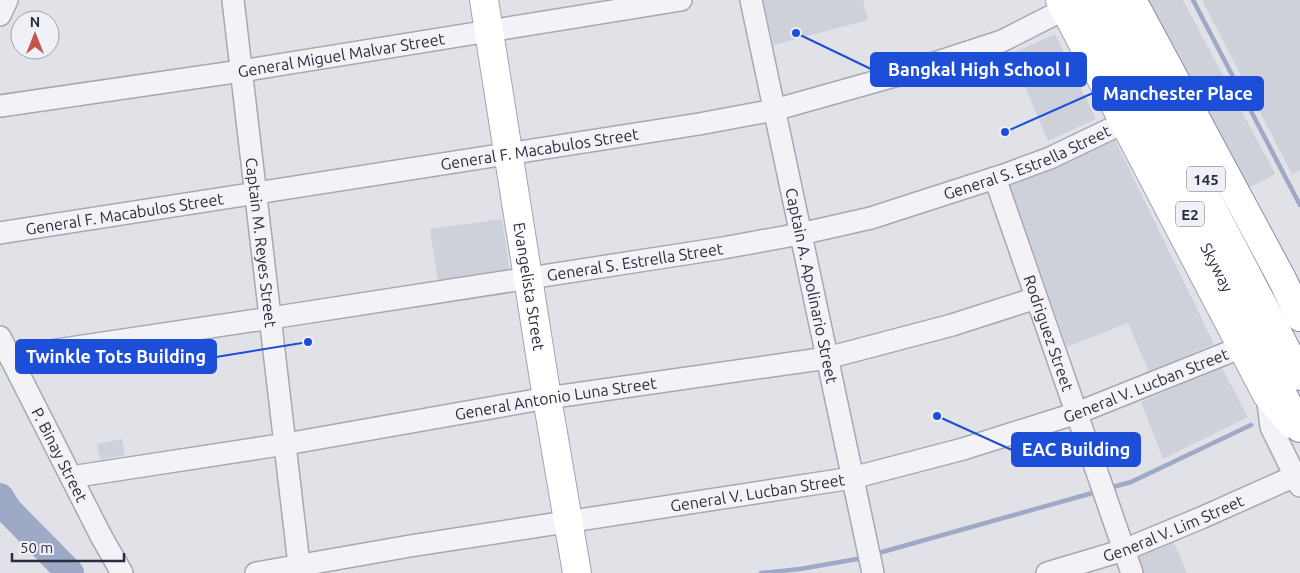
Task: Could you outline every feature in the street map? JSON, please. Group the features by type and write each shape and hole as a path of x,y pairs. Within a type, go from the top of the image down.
{"main road":[{"name":"Evangelista Street","path":"484,0 547,398 577,573"},
{"name":"Skyway","path":"1103,0 1300,376"},
{"name":"145","path":"1112,0 1300,358"},
{"path":"1132,0 1282,279 1300,317"},
{"name":"Skyway","path":"1068,3 1300,428"},
{"name":"145","path":"1068,3 1125,122 1267,395 1292,424 1300,438"}],"street":[{"path":"0,15 7,0"},
{"name":"Captain M. Reyes Street","path":"233,0 299,569"},
{"name":"General Miguel Malvar Street","path":"0,106 681,0"},
{"name":"Captain A. Apolinario Street","path":"752,0 872,573"},
{"name":"General F. Macabulos Street","path":"0,233 699,124 774,110 896,76 1002,41 1068,3"},
{"name":"General S. Estrella Street","path":"10,357 723,248 800,234 871,218 995,178 1050,158 1125,122"},
{"name":"Rodriguez Street","path":"995,178 1132,573"},
{"name":"General Antonio Luna Street","path":"70,477 286,444 547,398 827,358 952,325 1036,298"},
{"name":"P. Binay Street","path":"0,337 70,477 122,573"},
{"name":"General V. Lucban Street","path":"256,573 299,569 410,546 852,478 963,449 1077,413 1242,347"},
{"path":"1267,395 1271,426 1298,481"},
{"name":"General V. Lim Street","path":"1047,573 1124,550 1298,481"}],"shaded area":[{"path":"763,0 863,0 868,20 774,45"},
{"path":"1145,0 1183,0 1275,174 1243,191"},
{"path":"1202,0 1300,0 1300,170 1292,174"},
{"path":"1055,34 1096,119 1048,141 1011,54"},
{"path":"1115,140 1214,344 1149,372 1128,323 1067,347 1010,186"},
{"path":"502,219 510,273 438,283 430,229"},
{"path":"1221,366 1248,417 1163,459 1141,402"},
{"path":"122,439 125,455 100,460 97,444"},
{"path":"1173,541 1187,573 1137,573 1131,558"}],"waterway":[{"path":"1193,0 1300,205"},
{"path":"1109,488 1131,482 1251,425"},
{"path":"875,554 1096,492"},
{"path":"0,497 8,510 70,573"},
{"path":"761,573 800,569 863,558"}],"place":[{"name":"Bangkal High School Ⅰ","path":"796,33"},
{"name":"Manchester Place","path":"1005,132"},
{"name":"Twinkle Tots Building","path":"308,342"},
{"name":"EAC Building","path":"937,416"}]}
